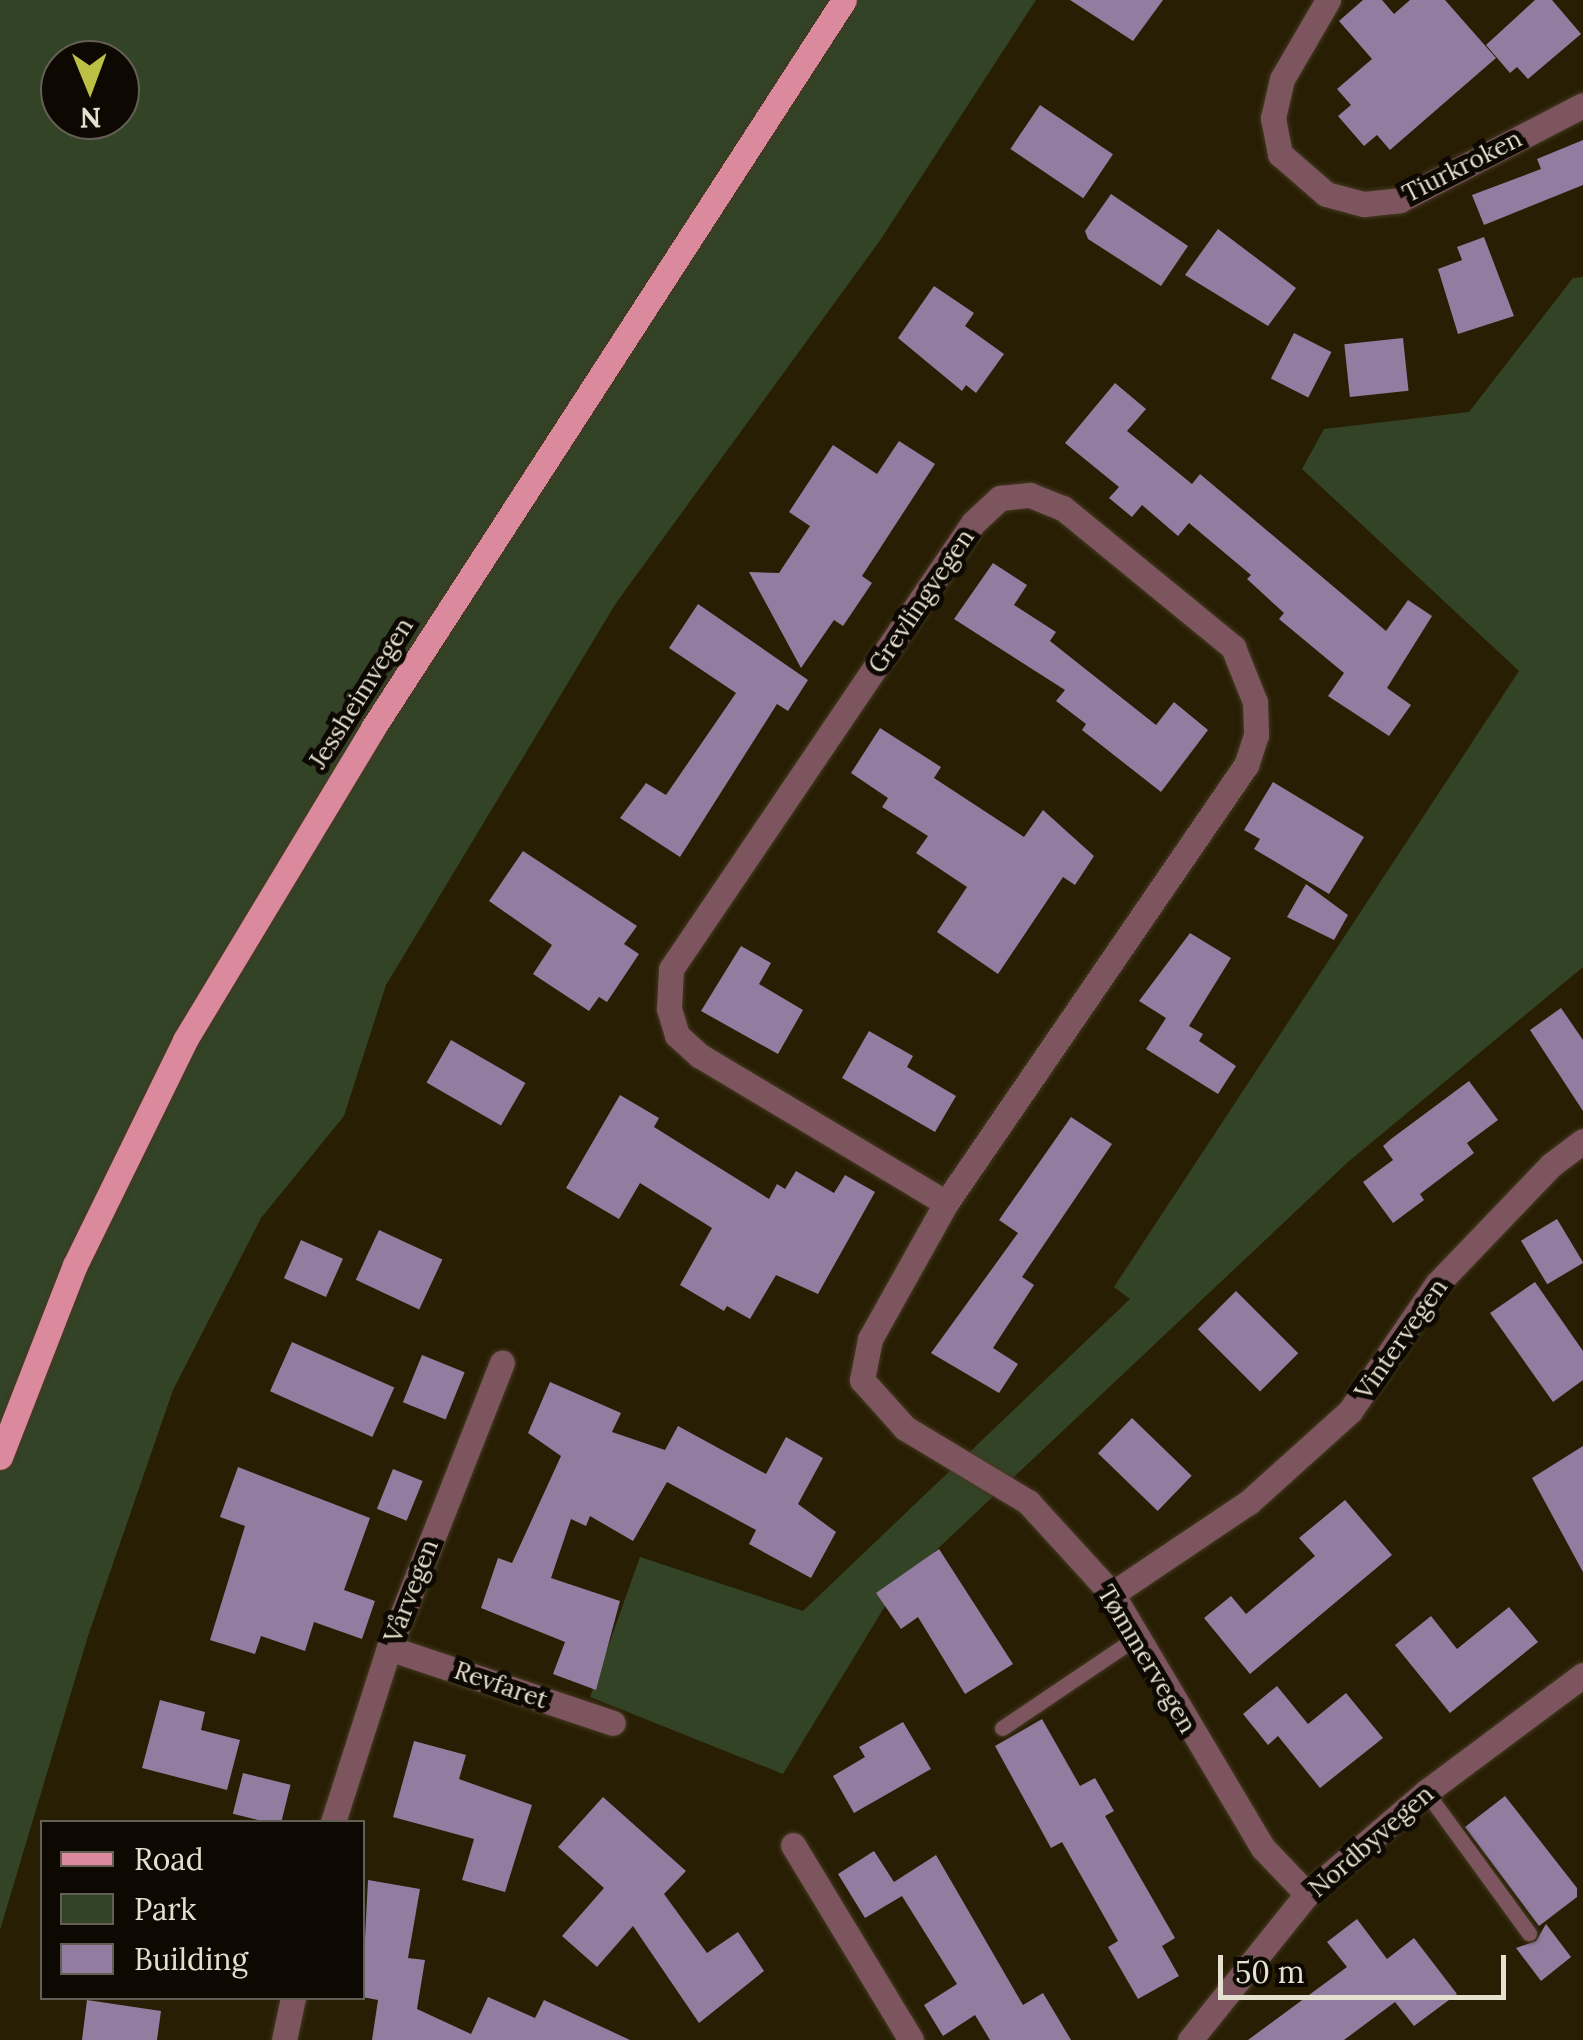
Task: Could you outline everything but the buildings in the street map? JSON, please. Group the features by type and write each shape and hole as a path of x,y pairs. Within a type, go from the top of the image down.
{"main road":[{"name":"Jessheimvegen","path":"0,1456 75,1265 184,1040 373,728 844,0"}],"street":[{"name":"Tiurkroken","path":"1328,0 1282,79 1272,118 1280,154 1326,194 1364,204 1400,200 1583,105"},
{"name":"Grevlingvegen","path":"862,1380 870,1339 946,1203 1246,765 1256,735 1255,702 1232,648 1063,508 1030,496 1000,498 973,523 671,969 669,1008 678,1035 700,1056 946,1203"},
{"name":"Vintervegen","path":"1112,1594 1249,1502 1350,1412 1450,1270 1551,1164 1583,1141"},
{"name":"Vårvegen","path":"333,1820 389,1648 502,1364"},
{"name":"Tømmervegen","path":"862,1380 905,1428 1028,1502 1112,1594 1263,1848 1307,1894"},
{"name":"Revfaret","path":"389,1648 613,1723"},
{"name":"Nordbyvegen","path":"1190,2040 1307,1894 1426,1792 1583,1675"},
{"path":"793,1845 911,2040"},
{"path":"284,2040 293,2000"}],"lane":[{"path":"1002,1728 1137,1638"},
{"path":"1426,1792 1529,1933"}],"green space":[{"path":"0,0 1036,0 881,239 616,603 386,985 344,1116 261,1218 173,1390 88,1636 0,1930"},
{"path":"1583,277 1583,967 1348,1162 896,1588 783,1774 590,1697 640,1557 803,1611 1130,1299 1114,1287 1519,671 1302,469 1324,429 1469,412 1573,278"}]}
